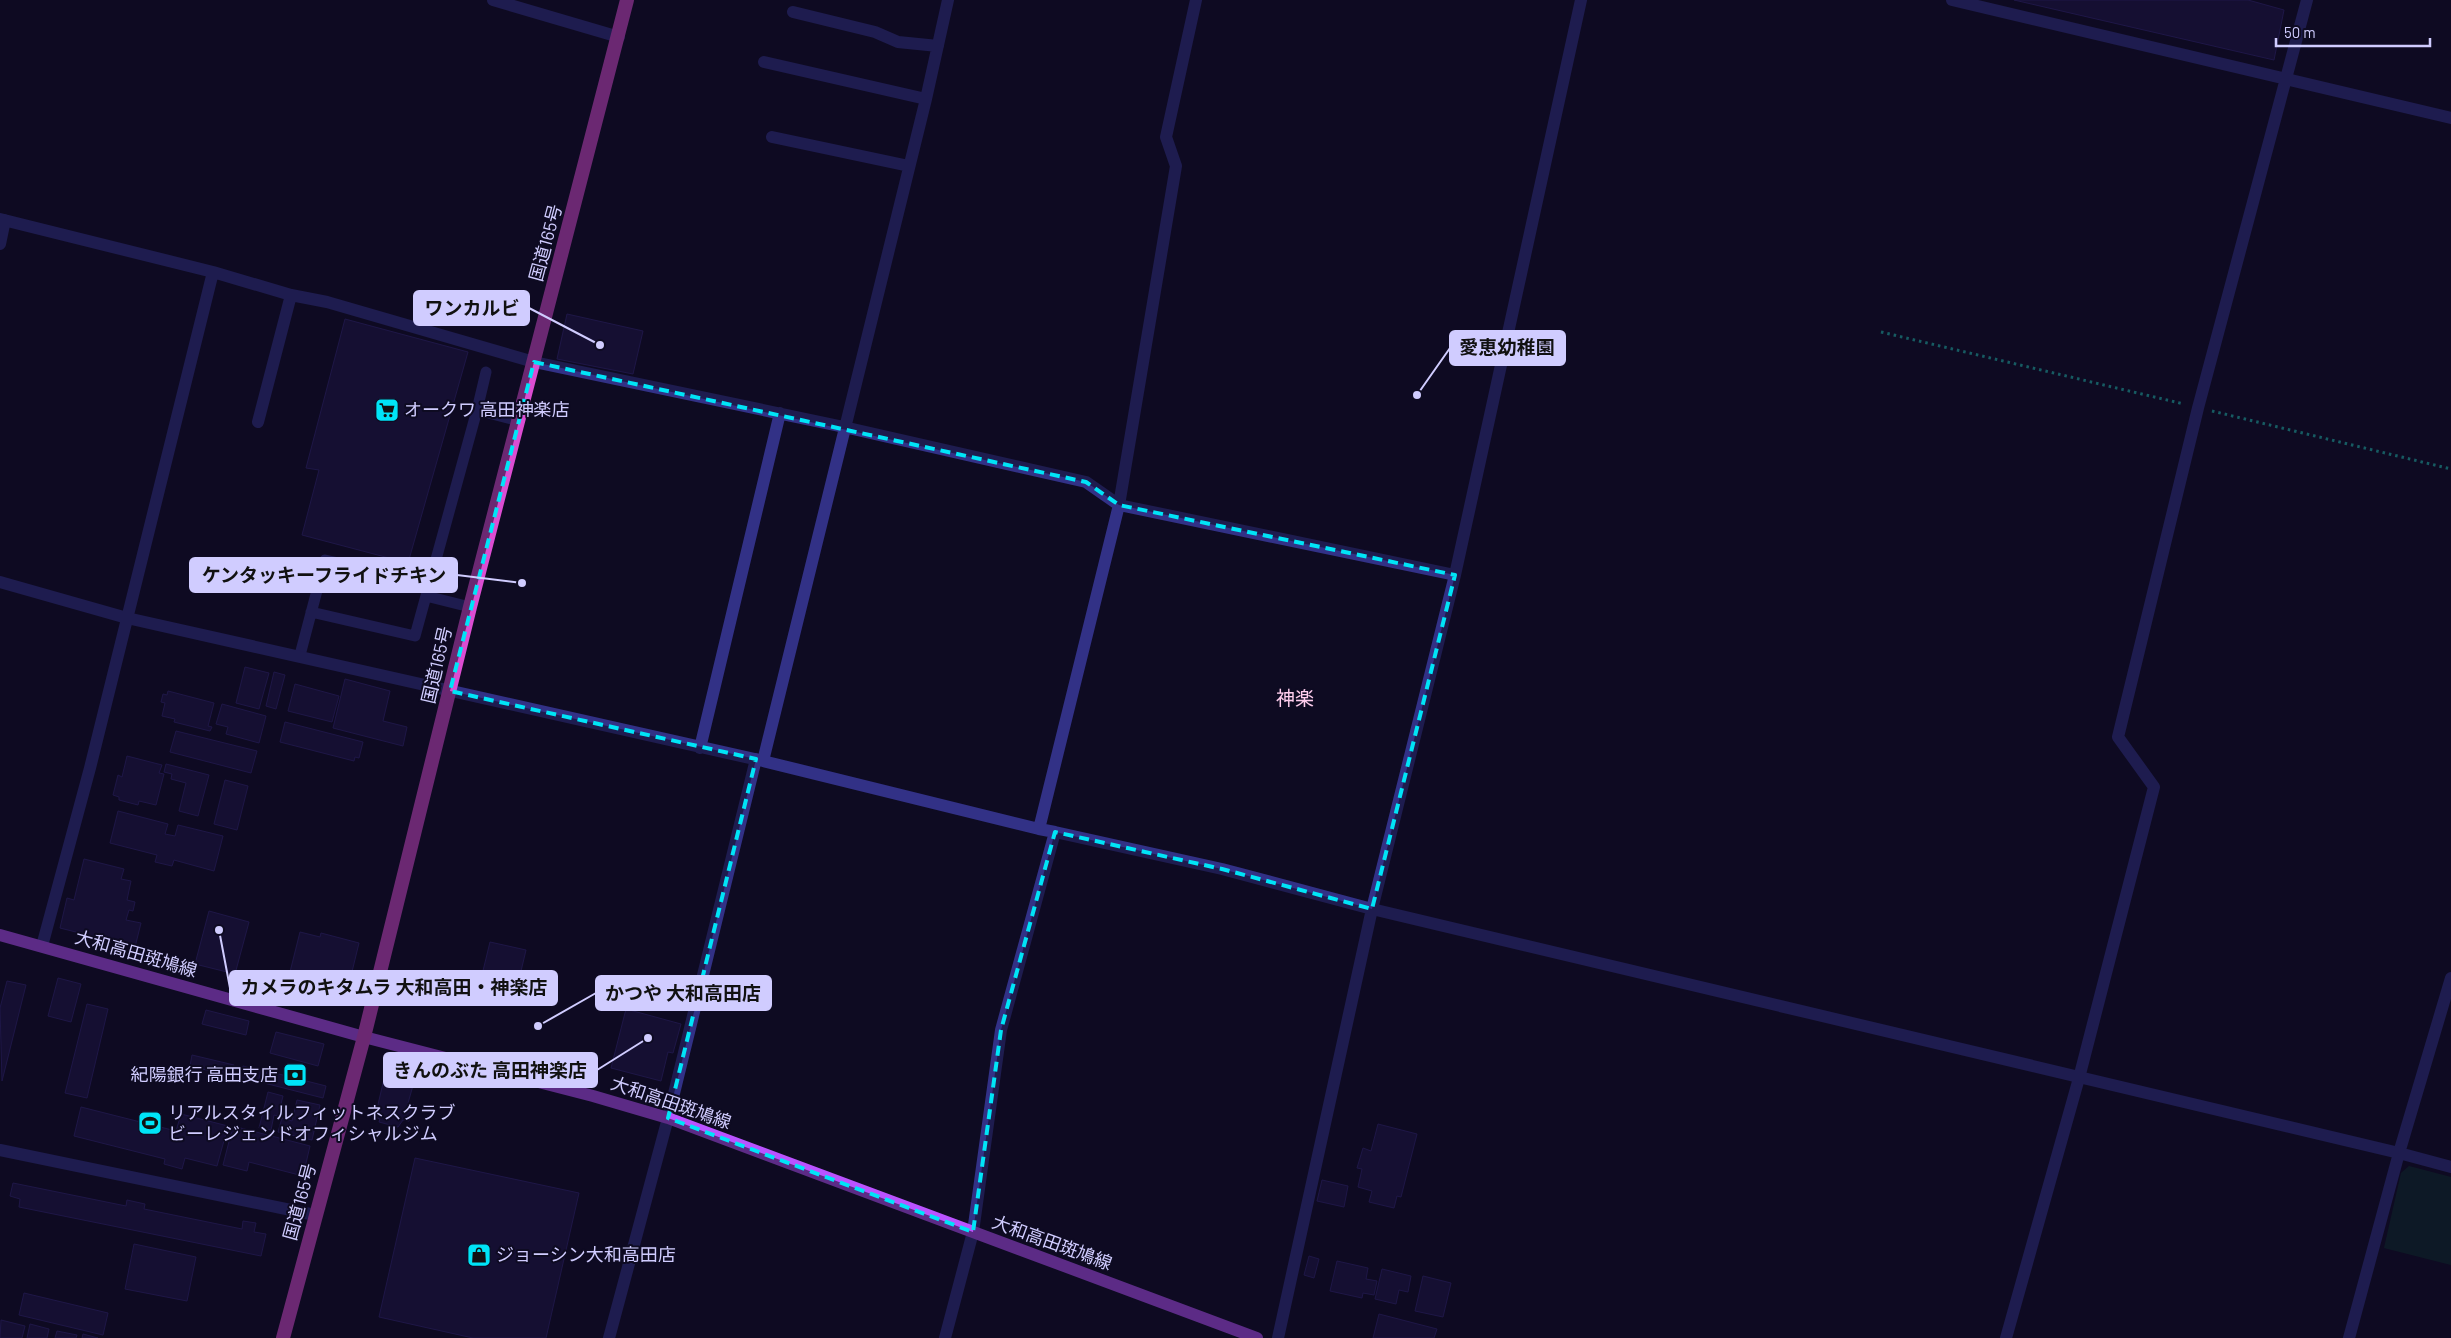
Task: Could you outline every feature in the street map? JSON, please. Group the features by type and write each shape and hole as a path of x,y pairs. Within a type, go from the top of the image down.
{"highway":[{"name":"国道165号","path":"283,1338 364,1037 470,607 627,0"}],"main road":[{"name":"大和高田斑鳩線","path":"0,935 364,1037 593,1096 668,1118 1257,1338"}],"street":[{"path":"493,0 618,37"},
{"path":"609,1338 760,760 926,99 948,0"},
{"path":"1039,828 1119,505 1176,166 1166,137 1196,0"},
{"path":"1278,1338 1372,909 1454,575 1581,0"},
{"path":"1952,0 2451,118"},
{"path":"2006,1338 2079,1078 2154,787 2118,737 2198,408 2307,0"},
{"path":"793,12 875,32 898,42 938,46"},
{"path":"764,62 926,99"},
{"path":"772,137 909,166"},
{"path":"0,244 3,220 213,272 292,295 327,302 534,362 780,413 1086,482 1119,505 1454,575"},
{"path":"42,946 127,618 213,272"},
{"path":"258,422 292,295"},
{"path":"700,748 780,413"},
{"path":"0,582 127,618 300,655 450,691 760,760 1055,832 1222,869 1372,909 2399,1153 2451,1167"},
{"path":"945,1338 973,1232 1000,1030 1055,832"},
{"path":"2349,1338 2399,1153 2451,978"},
{"path":"0,1150 315,1215"}],"lane":[{"path":"311,612 415,636 486,372"},
{"path":"477,410 519,421"},
{"path":"300,655 325,560 429,583"},
{"path":"426,596 470,607"}],"path":[{"path":"1880,332 2451,469"}],"highlighted area":[{"path":"534,362 1086,482 1119,505 1455,575 1372,909 1222,869 1055,832 1001,1030 973,1232 668,1118 756,759 450,691"}],"green space":[{"path":"2409,1166 2451,1177 2451,1265 2384,1248 2401,1173"}],"building":[{"path":"2014,0 2248,0 2284,10 2274,60"},
{"path":"567,314 643,331 633,374 557,359"},
{"name":"オークワ 高田神楽店","path":"345,319 468,352 408,563 302,535 319,470 306,468"},
{"path":"245,667 269,673 259,709 236,703"},
{"path":"274,672 285,675 276,709 266,706"},
{"path":"345,679 390,691 383,721 407,727 403,746 333,728"},
{"path":"295,684 339,696 332,722 288,711"},
{"path":"168,691 214,703 208,726 212,727 210,731 174,722 175,719 162,716 165,703 161,702 163,694 167,695"},
{"path":"222,704 266,716 259,743 226,734 228,727 216,724"},
{"path":"285,722 363,742 359,758 355,757 354,761 280,742"},
{"path":"176,731 257,751 251,773 170,752"},
{"path":"127,756 162,765 159,773 164,774 156,805 139,801 138,805 119,800 119,797 113,795 118,775 122,777"},
{"path":"166,764 209,775 198,816 179,811 186,783 171,779 172,774 164,772"},
{"path":"225,780 248,786 237,830 214,824"},
{"path":"118,811 168,824 165,834 175,836 178,825 223,836 214,871 174,860 172,866 155,862 157,855 110,843"},
{"path":"84,859 124,869 121,879 131,881 127,900 135,902 133,911 129,910 126,920 141,923 135,947 60,928 67,898 74,900"},
{"path":"209,911 249,922 235,974 195,964"},
{"path":"300,932 320,937 321,933 359,943 349,984 343,982 339,997 287,984"},
{"path":"490,942 526,950 517,988 481,979"},
{"path":"58,978 81,984 71,1022 48,1016"},
{"path":"7,981 26,985 2,1081 0,1008"},
{"path":"87,1004 108,1009 87,1098 65,1093"},
{"path":"626,1009 681,1024 673,1053 668,1052 661,1081 611,1068"},
{"path":"206,1010 249,1021 246,1035 202,1024"},
{"path":"276,1032 324,1044 318,1066 270,1053"},
{"path":"192,1055 234,1065 231,1076 190,1066"},
{"path":"243,1066 261,1071 258,1083 240,1079"},
{"path":"267,1071 326,1086 323,1098 264,1083"},
{"path":"385,1075 414,1082 408,1103 414,1105 409,1121 403,1120 398,1127 379,1122 380,1119 375,1117"},
{"path":"268,1092 283,1096 278,1116 274,1115 271,1130 259,1128"},
{"path":"297,1100 320,1105 312,1140 278,1132 282,1118 292,1121"},
{"path":"81,1107 176,1131 181,1114 228,1126 217,1166 185,1158 182,1169 164,1164 165,1159 74,1136"},
{"path":"1378,1124 1417,1134 1401,1197 1397,1196 1394,1208 1369,1202 1372,1191 1358,1187 1362,1169 1357,1168 1363,1148 1371,1151"},
{"path":"233,1126 310,1146 303,1176 249,1162 247,1171 223,1165"},
{"name":"ジョーシン大和高田店","path":"415,1158 579,1193 546,1338 473,1338 379,1317"},
{"path":"1322,1180 1348,1186 1344,1207 1317,1201"},
{"path":"13,1183 126,1206 127,1200 145,1204 144,1209 242,1229 243,1221 256,1223 254,1232 266,1234 261,1256 19,1207 20,1199 10,1196"},
{"path":"134,1244 196,1257 187,1301 125,1289"},
{"path":"1309,1256 1319,1259 1314,1278 1304,1275"},
{"path":"1337,1261 1368,1268 1366,1279 1377,1281 1374,1295 1363,1293 1362,1298 1330,1291"},
{"path":"1382,1269 1411,1276 1408,1292 1399,1290 1396,1304 1375,1299"},
{"path":"1423,1276 1451,1283 1443,1317 1415,1311"},
{"path":"24,1293 108,1313 103,1335 19,1315"},
{"path":"1379,1314 1437,1329 1434,1338 1373,1338"},
{"path":"1,1320 25,1326 22,1338 0,1338"},
{"path":"30,1324 49,1329 47,1338 27,1338"},
{"path":"57,1331 77,1335 76,1338 55,1338"},
{"path":"83,1334 98,1338 82,1338"}],"place":[{"name":"ワンカルビ","path":"600,345"},
{"name":"愛恵幼稚園","path":"1417,395"},
{"name":"オークワ 高田神楽店","path":"387,410"},
{"name":"ケンタッキーフライドチキン","path":"522,583"},
{"name":"カメラのキタムラ 大和高田・神楽店","path":"219,930"},
{"name":"かつや 大和高田店","path":"538,1026"},
{"name":"きんのぶた 高田神楽店","path":"648,1038"},
{"name":"紀陽銀行 高田支店","path":"295,1075"},
{"name":"リアルスタイルフィットネスクラブ ビーレジェンドオフィシャルジム","path":"150,1123"},
{"name":"ジョーシン大和高田店","path":"479,1255"}],"district":[{"name":"神楽","path":"1295,698"}]}
